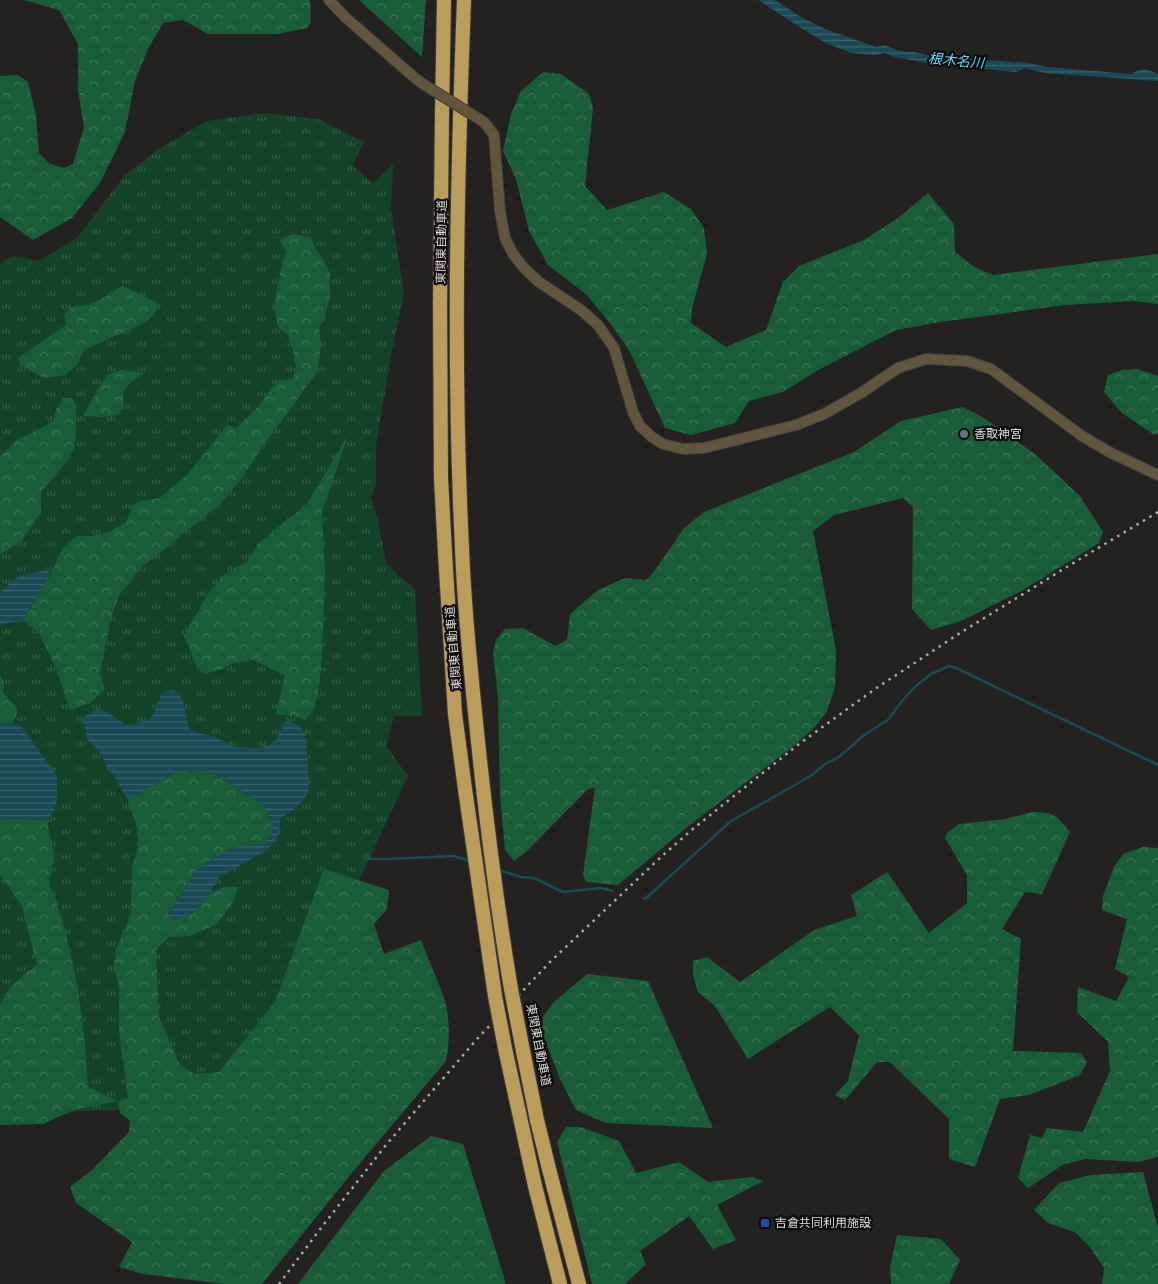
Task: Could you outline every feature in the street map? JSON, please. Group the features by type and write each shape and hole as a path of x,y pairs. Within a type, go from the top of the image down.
{"highway":[{"name":"東関東自動車道","path":"444,0 440,286 441,478 455,714 495,996 535,1186 560,1284"},
{"name":"東関東自動車道","path":"464,0 459,126 456,309 461,540 466,617 485,812 511,989 545,1153 579,1284"}],"street":[{"path":"329,0 345,17 415,78 484,122 494,135 500,211 505,238 513,254 538,282 581,310 598,325 614,348 632,412 640,426 663,444 683,449 704,448 796,425 824,414 862,393 898,368 926,359 967,361 991,369 1090,441 1158,475"}],"green space":[{"path":"24,0 309,0 311,22 307,28 278,34 208,34 183,20 163,23 148,49 135,81 125,132 100,183 72,218 33,240 0,217 0,76 18,75 28,82 36,115 39,153 50,164 64,168 73,164 84,127 78,90 78,44 59,10"},
{"path":"360,0 426,0 422,57 361,2"},
{"path":"543,72 561,74 589,94 593,108 585,186 607,210 664,192 691,209 704,228 707,254 692,308 691,323 726,347 766,330 783,282 799,266 864,240 898,218 928,193 954,224 955,252 974,267 993,275 1158,254 1158,304 1135,301 1065,305 896,330 818,370 783,392 749,401 735,423 691,435 665,428 630,352 610,323 587,295 548,265 529,231 516,179 503,151 511,114 521,91"},
{"path":"265,113 318,119 364,142 353,165 373,184 393,163 391,208 404,294 392,350 376,446 376,484 371,498 378,520 386,563 415,590 422,716 394,716 386,746 408,776 365,868 276,1042 223,1076 146,1109 0,1114 0,263 12,256 39,261 77,238 125,175 160,148 207,121"},
{"path":"292,234 311,237 316,250 330,273 330,296 319,328 321,346 317,372 242,478 220,504 141,568 120,594 111,617 100,674 105,689 90,703 70,710 56,668 39,633 23,621 51,574 63,547 77,536 92,536 111,531 126,522 133,504 159,498 187,475 227,425 236,428 255,410 280,380 293,379 296,368 293,350 288,335 278,327 274,305 286,251 280,240"},
{"path":"123,286 159,304 154,314 146,322 84,350 77,365 65,375 44,378 20,365 18,358 66,325 64,315 68,310 74,306 95,302"},
{"path":"1137,369 1158,376 1158,434 1153,434 1122,413 1104,392 1108,375 1122,370"},
{"path":"121,370 145,373 127,385 123,393 124,406 119,414 105,417 83,416 107,375"},
{"path":"63,398 71,398 76,404 76,437 72,453 41,492 41,512 23,539 0,554 0,457 17,439 35,432 53,421 56,410"},
{"path":"963,407 981,416 1035,454 1079,495 1103,532 1099,543 1023,590 961,621 931,630 912,609 913,507 903,498 834,515 813,531 836,650 835,688 826,713 812,730 790,749 691,824 618,885 586,882 583,875 595,787 587,790 527,851 514,861 505,850 500,796 498,697 493,653 496,640 505,629 523,628 555,646 567,640 570,614 598,590 625,578 646,580 653,573 684,528 704,512 854,452 901,421"},
{"path":"348,435 322,512 325,574 322,657 319,687 314,710 305,720 276,714 285,675 253,660 231,664 205,674 196,665 184,636 206,597 221,577 248,561 260,542 307,504"},
{"path":"0,676 4,683 3,693 17,708 17,714 12,724 0,722"},
{"path":"195,770 214,774 263,804 271,819 271,837 264,843 231,848 194,871 188,885 168,914 175,920 196,911 210,893 225,887 238,887 234,901 217,924 190,936 168,937 156,950 159,1017 179,1063 194,1074 219,1072 275,1002 324,869 389,890 387,909 374,924 384,954 421,940 446,1005 449,1030 446,1061 262,1284 224,1284 143,1274 119,1267 132,1242 76,1203 70,1187 92,1170 129,1132 130,1121 120,1113 118,1101 128,1098 119,1031 119,987 114,967 116,949 131,914 132,866 139,846 137,827 127,799 177,772"},
{"path":"1032,812 1054,816 1070,832 1042,894 1025,892 1002,929 1021,939 1013,1051 1081,1053 1087,1062 1080,1075 1029,1095 1000,1099 975,1167 949,1159 949,1119 890,1062 877,1062 845,1100 835,1095 848,1081 859,1035 830,1007 748,1059 715,1006 698,992 693,975 693,961 707,957 740,982 814,930 857,916 851,895 887,872 929,933 967,903 967,875 945,838 947,833 959,824 1005,819"},
{"path":"0,819 47,820 54,856 49,885 58,906 74,967 83,1027 88,1087 118,1101 74,1110 43,1124 0,1125 0,1006 15,982 37,965 22,906 0,875"},
{"path":"1143,847 1158,848 1158,1157 1138,1162 1086,1159 1064,1164 1028,1188 1018,1178 1030,1135 1042,1138 1047,1128 1083,1132 1110,1071 1108,1042 1077,1012 1078,987 1116,1001 1129,977 1115,969 1127,919 1102,910 1103,896 1114,867 1123,854"},
{"path":"587,974 648,981 713,1128 606,1123 576,1110 560,1079 542,1032 543,1016 554,1002"},
{"path":"566,1127 581,1127 619,1141 636,1173 679,1162 708,1182 752,1177 763,1181 717,1205 736,1240 713,1249 689,1216 640,1251 646,1264 625,1284 592,1284 557,1142"},
{"path":"431,1136 463,1144 506,1284 298,1284 384,1171"},
{"path":"1143,1172 1158,1228 1158,1284 1102,1284 1104,1268 1090,1247 1075,1232 1048,1223 1034,1210 1059,1183 1091,1175"},
{"path":"897,1235 941,1239 960,1260 949,1284 891,1284 890,1267"}],"water":[{"name":"根木名川","path":"758,0 775,0 801,17 825,29 876,47 884,45 899,51 915,52 930,56 1029,63 1048,67 1131,74 1145,69 1158,74 1158,81 1045,73 1025,68 1016,72 1005,71 933,64 895,57 885,53 875,55 851,53 826,43"},
{"path":"48,571 51,574 22,621 0,624 0,592 19,576"},
{"path":"174,690 183,702 189,728 195,732 215,737 234,747 259,748 268,746 276,740 284,723 287,721 298,725 306,733 309,788 302,802 280,819 276,841 266,851 220,876 196,911 175,920 168,915 188,885 194,871 231,848 264,843 271,837 272,832 271,819 263,804 214,774 195,770 177,772 127,799 101,754 86,738 86,730 81,718 98,709 129,725 150,719 162,692"},
{"path":"0,722 21,726 57,776 57,801 54,811 47,820 0,819"}],"waterway":[{"path":"644,898 731,821 812,775 825,764 839,757 864,735 888,720 916,686 931,674 949,666 1158,765"},
{"path":"364,859 454,856 470,861"},
{"path":"499,870 521,877 534,878 563,892 600,888 613,891"}],"railway":[{"path":"279,1284 386,1145 477,1039 551,961 662,856 799,744 875,689 960,633 1158,512"}],"place":[{"name":"香取神宮","path":"964,434"},
{"name":"吉倉共同利用施設","path":"765,1223"}]}
